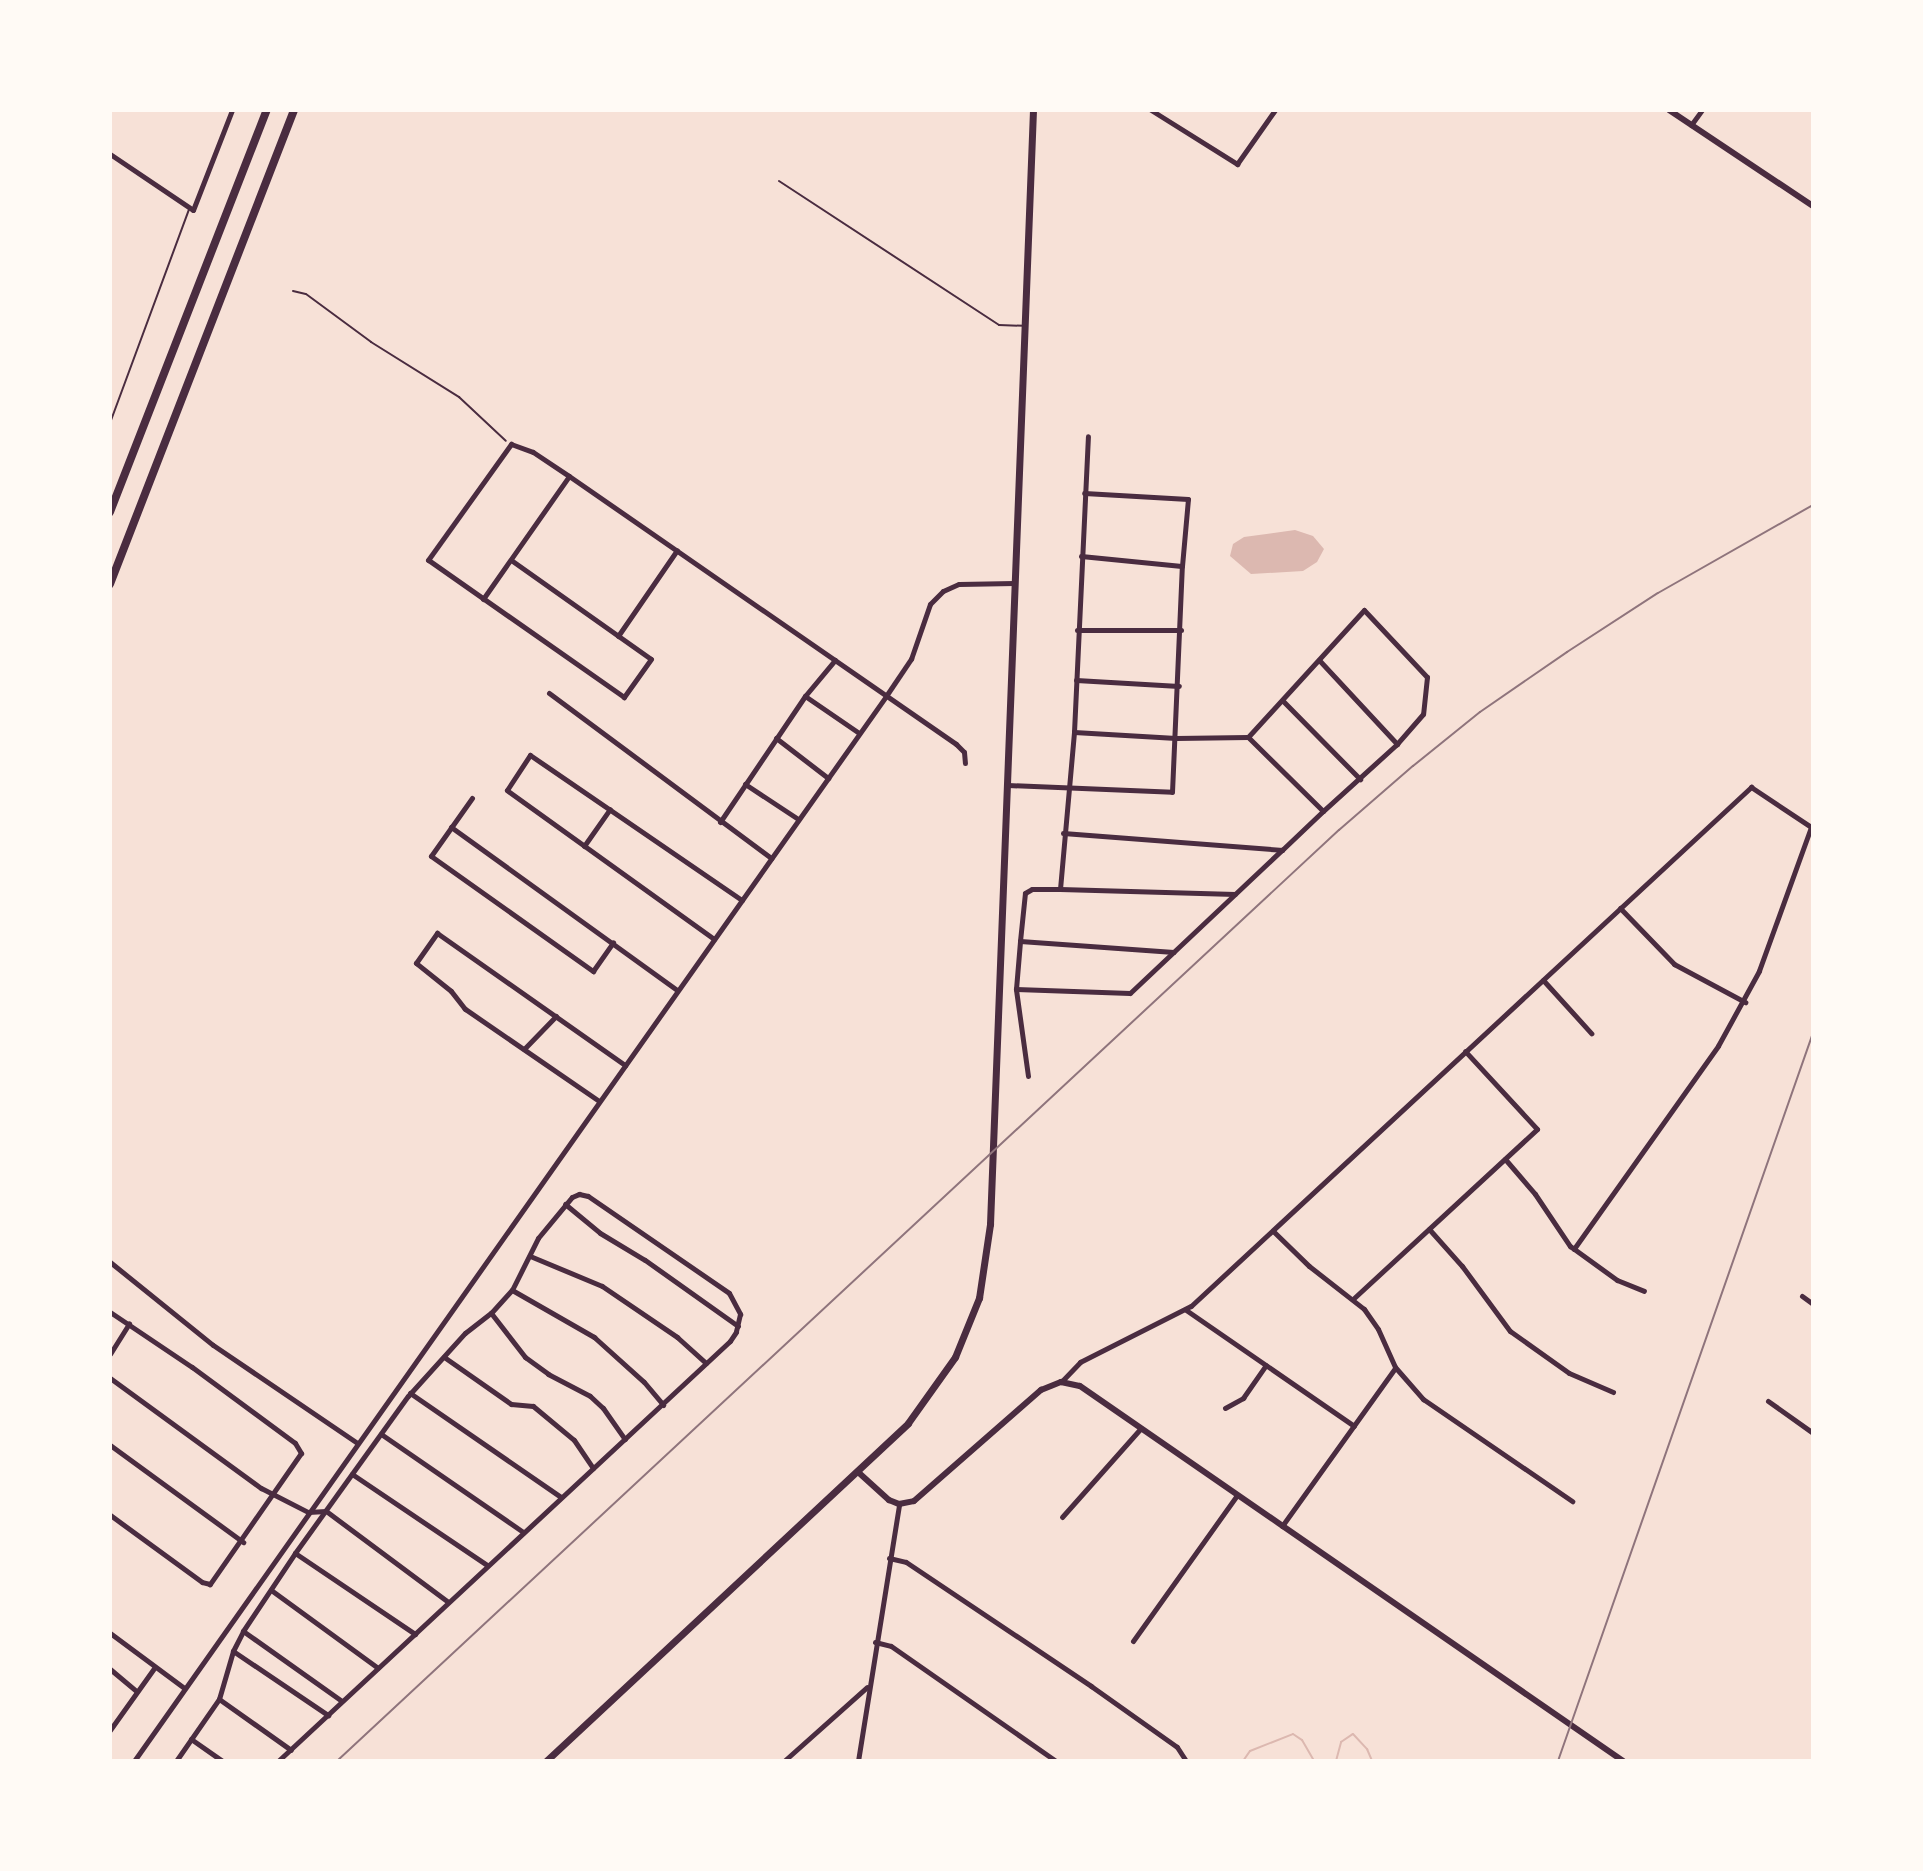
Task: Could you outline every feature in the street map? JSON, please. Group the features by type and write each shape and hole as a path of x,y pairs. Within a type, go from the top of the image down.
{"highway":[{"path":"110,512 267,110"},
{"path":"110,584 294,110"}],"main road":[{"path":"546,1761 858,1472 916,1414 955,1357 979,1298 990,1224 1033,110"}],"street":[{"path":"110,154 193,210 232,110"},
{"path":"1151,110 1237,164 1275,110"},
{"path":"1669,110 1813,206"},
{"path":"1691,126 1702,110"},
{"path":"1060,889 1074,732 1088,436"},
{"path":"511,560 651,659 624,697 428,560 509,444 525,448 569,476 961,748 965,763"},
{"path":"483,599 569,476"},
{"path":"1008,785 1172,792 1188,499 1084,493"},
{"path":"618,636 677,550"},
{"path":"1081,556 1182,566"},
{"path":"134,1761 886,696 911,659 926,611 936,597 951,587 967,583 1014,583"},
{"path":"1016,989 1130,993 1397,744 1423,714 1427,677 1364,610 1248,737 1176,738 1074,732"},
{"path":"1077,630 1181,630"},
{"path":"720,822 805,696 835,660"},
{"path":"1319,660 1397,744"},
{"path":"1076,680 1179,686"},
{"path":"549,693 771,858"},
{"path":"805,696 859,733"},
{"path":"1283,701 1360,779"},
{"path":"1248,737 1323,811"},
{"path":"776,738 828,778"},
{"path":"714,939 507,790 530,755 742,900"},
{"path":"745,784 798,819"},
{"path":"858,1472 889,1500 899,1504 914,1501 1035,1395 1061,1382 1080,1362 1186,1310 1751,787 1811,827 1745,1002 1718,1046 1574,1249"},
{"path":"472,798 431,856 593,971 613,942"},
{"path":"584,846 610,809"},
{"path":"451,827 677,990"},
{"path":"1063,833 1282,850"},
{"path":"1028,1076 1016,989 1025,893 1032,889 1060,889 1235,894"},
{"path":"1620,908 1674,964 1745,1002"},
{"path":"599,1101 465,1009 451,991 416,963 437,933 625,1065"},
{"path":"1020,941 1174,952"},
{"path":"1543,980 1591,1033"},
{"path":"524,1049 556,1016"},
{"path":"1354,1299 1537,1129 1465,1051"},
{"path":"1505,1159 1574,1249 1617,1280 1644,1291"},
{"path":"176,1761 219,1699 233,1651 243,1631 295,1553 410,1393 465,1333 491,1313 512,1290 538,1238 565,1204 576,1195 588,1196 729,1293 738,1307 738,1326 730,1341 278,1761"},
{"path":"565,1204 600,1233 645,1260 738,1326"},
{"path":"1429,1229 1462,1266 1510,1331 1569,1373 1613,1392"},
{"path":"1273,1231 1309,1266 1354,1299 1378,1329 1395,1367 1429,1404 1572,1501"},
{"path":"530,1256 602,1286 677,1337 706,1363"},
{"path":"110,1262 213,1345 357,1443"},
{"path":"512,1290 594,1337 636,1374 663,1405"},
{"path":"1802,1296 1813,1304"},
{"path":"1186,1310 1354,1426"},
{"path":"110,1312 299,1446 299,1456 243,1542 210,1584 202,1582 110,1515"},
{"path":"491,1313 525,1357 603,1408 625,1440"},
{"path":"110,1354 129,1324"},
{"path":"444,1357 511,1404 533,1406 574,1440 593,1468"},
{"path":"1225,1408 1243,1398 1266,1365"},
{"path":"1282,1526 1395,1367"},
{"path":"110,1378 274,1494 308,1512 326,1511 448,1602"},
{"path":"1061,1382 1085,1388 1623,1761"},
{"path":"410,1393 561,1497"},
{"path":"1768,1401 1813,1432"},
{"path":"1062,1517 1141,1428"},
{"path":"381,1434 523,1532"},
{"path":"110,1445 243,1542"},
{"path":"352,1474 487,1565"},
{"path":"1133,1641 1237,1495"},
{"path":"858,1761 899,1504"},
{"path":"295,1553 415,1634"},
{"path":"889,1558 906,1562 1091,1686 1177,1747 1186,1761"},
{"path":"271,1590 378,1668"},
{"path":"243,1631 342,1701"},
{"path":"110,1633 184,1688"},
{"path":"875,1642 891,1646 1056,1761"},
{"path":"233,1651 328,1715"},
{"path":"111,1728 133,1702 136,1691 155,1667"},
{"path":"110,1669 136,1691"},
{"path":"784,1761 868,1686"},
{"path":"219,1699 291,1750"},
{"path":"191,1739 223,1761"}],"lane":[{"path":"779,181 999,325 1025,326"},
{"path":"110,423 189,208"}],"path":[{"path":"293,291 306,294 371,342 459,397 509,444"}],"shaded area":[{"path":"1295,530 1313,536 1324,549 1317,562 1303,571 1251,574 1230,556 1233,544 1244,537"}],"waterway":[{"path":"1243,1761 1250,1751 1293,1734 1302,1740 1314,1761"},
{"path":"1336,1761 1341,1742 1353,1734 1367,1749 1372,1761"}],"railway":[{"path":"337,1761 1339,830 1413,766 1480,712 1567,652 1658,593 1813,505"},
{"path":"1558,1761 1813,1033"}]}
